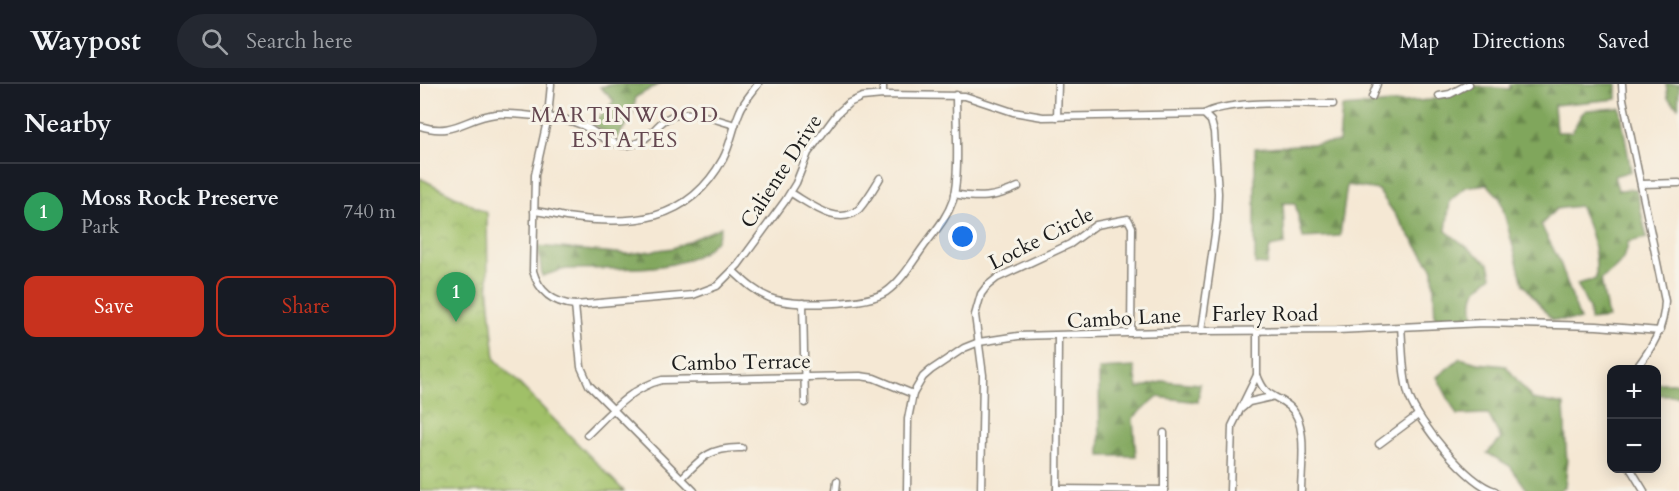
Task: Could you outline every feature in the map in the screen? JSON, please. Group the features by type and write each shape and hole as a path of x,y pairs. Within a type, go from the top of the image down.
{"street":[{"name":"Caliente Drive","path":"551,84 548,117 535,175 534,271 538,285 551,299 575,305 700,293 717,286 733,271 791,193 808,153 842,108 862,97 956,95 977,98 1023,115 1057,117"},
{"path":"534,211 623,221 677,207 699,193 716,169 730,142 743,105 758,84"},
{"path":"883,84 883,95"},
{"path":"1058,84 1057,117 1204,114 1210,110 1242,106 1333,104"},
{"path":"1372,97 1377,84"},
{"path":"1439,96 1449,94 1469,84"},
{"path":"1622,84 1623,103 1664,294 1665,309 1654,345 1638,365"},
{"path":"733,271 766,296 779,301 803,303 864,301 885,293 899,280 945,217 954,194 956,95"},
{"path":"420,126 448,129 495,114 548,117 576,122 621,145 641,142 663,120 681,114 699,115 735,125"},
{"name":"Farley Road","path":"1204,114 1211,121 1214,132 1218,193 1217,220 1201,331 1337,330 1510,323 1660,331"},
{"path":"791,193 828,214 847,215 859,208 880,178"},
{"path":"1641,184 1679,183"},
{"path":"954,194 988,198 1018,187"},
{"name":"Locke Circle","path":"979,342 975,309 981,294 991,282 1070,244 1096,225 1124,219 1130,221 1132,227 1131,333"},
{"path":"803,303 805,403"},
{"path":"575,305 579,360 582,373 589,385 694,491"},
{"path":"1401,327 1408,391 1418,415 1462,469 1494,491"},
{"name":"Cambo Lane","path":"1057,490 1058,336 1201,331"},
{"path":"1257,331 1257,375 1262,387 1271,397 1288,406 1300,422 1301,491"},
{"path":"907,491 908,418 913,394 923,377 964,348 979,342 1018,336 1058,336"},
{"path":"979,342 983,375 981,491"},
{"path":"1230,491 1231,431 1257,375"},
{"name":"Cambo Terrace","path":"587,435 635,391 662,380 868,377 913,394"},
{"path":"1240,410 1249,402 1271,397"},
{"path":"1379,444 1418,415"},
{"path":"1057,490 1164,491 1164,433"},
{"path":"682,478 708,454 726,448 742,448"},
{"path":"1633,473 1644,491"},
{"path":"836,491 837,481"}],"green space":[{"path":"615,84 659,84 636,97 633,113 617,139 592,124 614,101 600,87"},
{"path":"1510,84 1617,84 1617,99 1554,105 1556,132 1572,132 1586,110 1620,108 1631,171 1614,176 1618,190 1636,189 1647,238 1628,242 1619,264 1601,279 1608,318 1590,320 1589,309 1577,284 1596,279 1593,241 1579,206 1556,209 1541,225 1560,262 1580,320 1552,320 1523,284 1500,198 1487,184 1466,187 1450,201 1446,231 1489,264 1492,276 1475,293 1474,317 1435,323 1433,269 1378,190 1347,185 1340,236 1303,238 1295,203 1283,203 1285,244 1270,247 1267,265 1255,264 1255,148 1339,142 1342,107 1430,100 1475,86 1510,89"},
{"path":"1666,84 1679,84 1678,107 1668,98"},
{"path":"420,178 487,213 488,284 495,359 624,491 420,491"},
{"path":"721,227 716,240 703,252 687,260 647,268 566,269 542,276 538,246 628,254 673,248"},
{"path":"1460,358 1478,363 1506,366 1532,399 1564,405 1567,466 1565,487 1559,491 1528,491 1510,466 1487,453 1501,439 1488,414 1457,415 1437,377"},
{"path":"1134,367 1138,388 1165,381 1200,384 1198,402 1157,397 1133,418 1136,456 1100,456 1099,369"},
{"path":"1661,383 1679,383 1679,395 1661,395"}],"place":[{"name":"Moss Rock Preserve","path":"456,322"}],"district":[{"name":"MARTINWOOD ESTATES","path":"625,126"}]}
